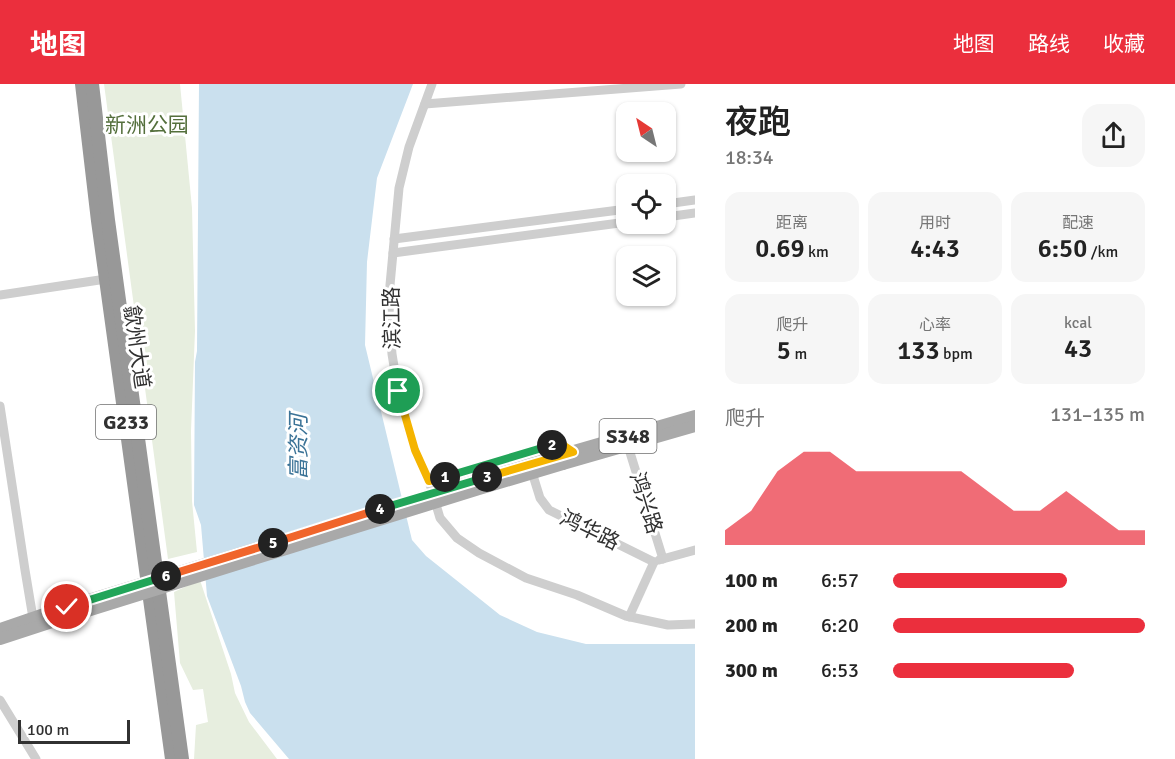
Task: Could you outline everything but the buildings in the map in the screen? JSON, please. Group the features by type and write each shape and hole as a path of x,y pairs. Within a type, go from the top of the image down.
{"highway":[{"name":"歙州大道","path":"82,84 106,279 172,759"},
{"name":"歙州大道","path":"92,84 109,231 182,759"}],"main road":[{"name":"S348","path":"0,639 51,617 468,492 566,457 695,417"},
{"name":"S348","path":"566,457 628,446 695,426"},
{"name":"S348","path":"0,629 33,618 51,617"}],"street":[{"name":"滨江路","path":"432,84 409,147 399,188 389,319 394,372 408,430 429,481 440,518 457,537 479,553 526,578 577,595 629,617 668,625 695,624"},
{"path":"425,104 681,84"},
{"path":"676,203 695,200"},
{"path":"394,239 616,210"},
{"path":"676,216 695,213"},
{"path":"393,253 616,223"},
{"path":"0,295 106,279"},
{"path":"0,406 33,618"},
{"path":"429,481 560,443 566,457"},
{"name":"鸿兴路","path":"628,446 659,561 629,617"},
{"name":"鸿华路","path":"526,453 540,498 549,510 659,561"},
{"path":"659,561 695,550"},
{"path":"0,700 36,759"}],"green space":[{"name":"新洲公园","path":"104,84 180,84 192,208 195,331 191,431 192,501 197,552 168,559"},
{"path":"200,580 231,674 235,693 249,722 277,759 194,759 196,725 208,722 203,689 193,690 180,663 174,592"}],"water":[{"name":"富资河","path":"199,84 413,84 377,178 367,262 365,345 412,540 426,556 500,615 537,632 586,644 695,644 695,759 289,759 250,713 207,596 201,525 194,505"}],"route":[{"path":"67,607 573,452 560,443 429,481 408,430 398,391"}]}
